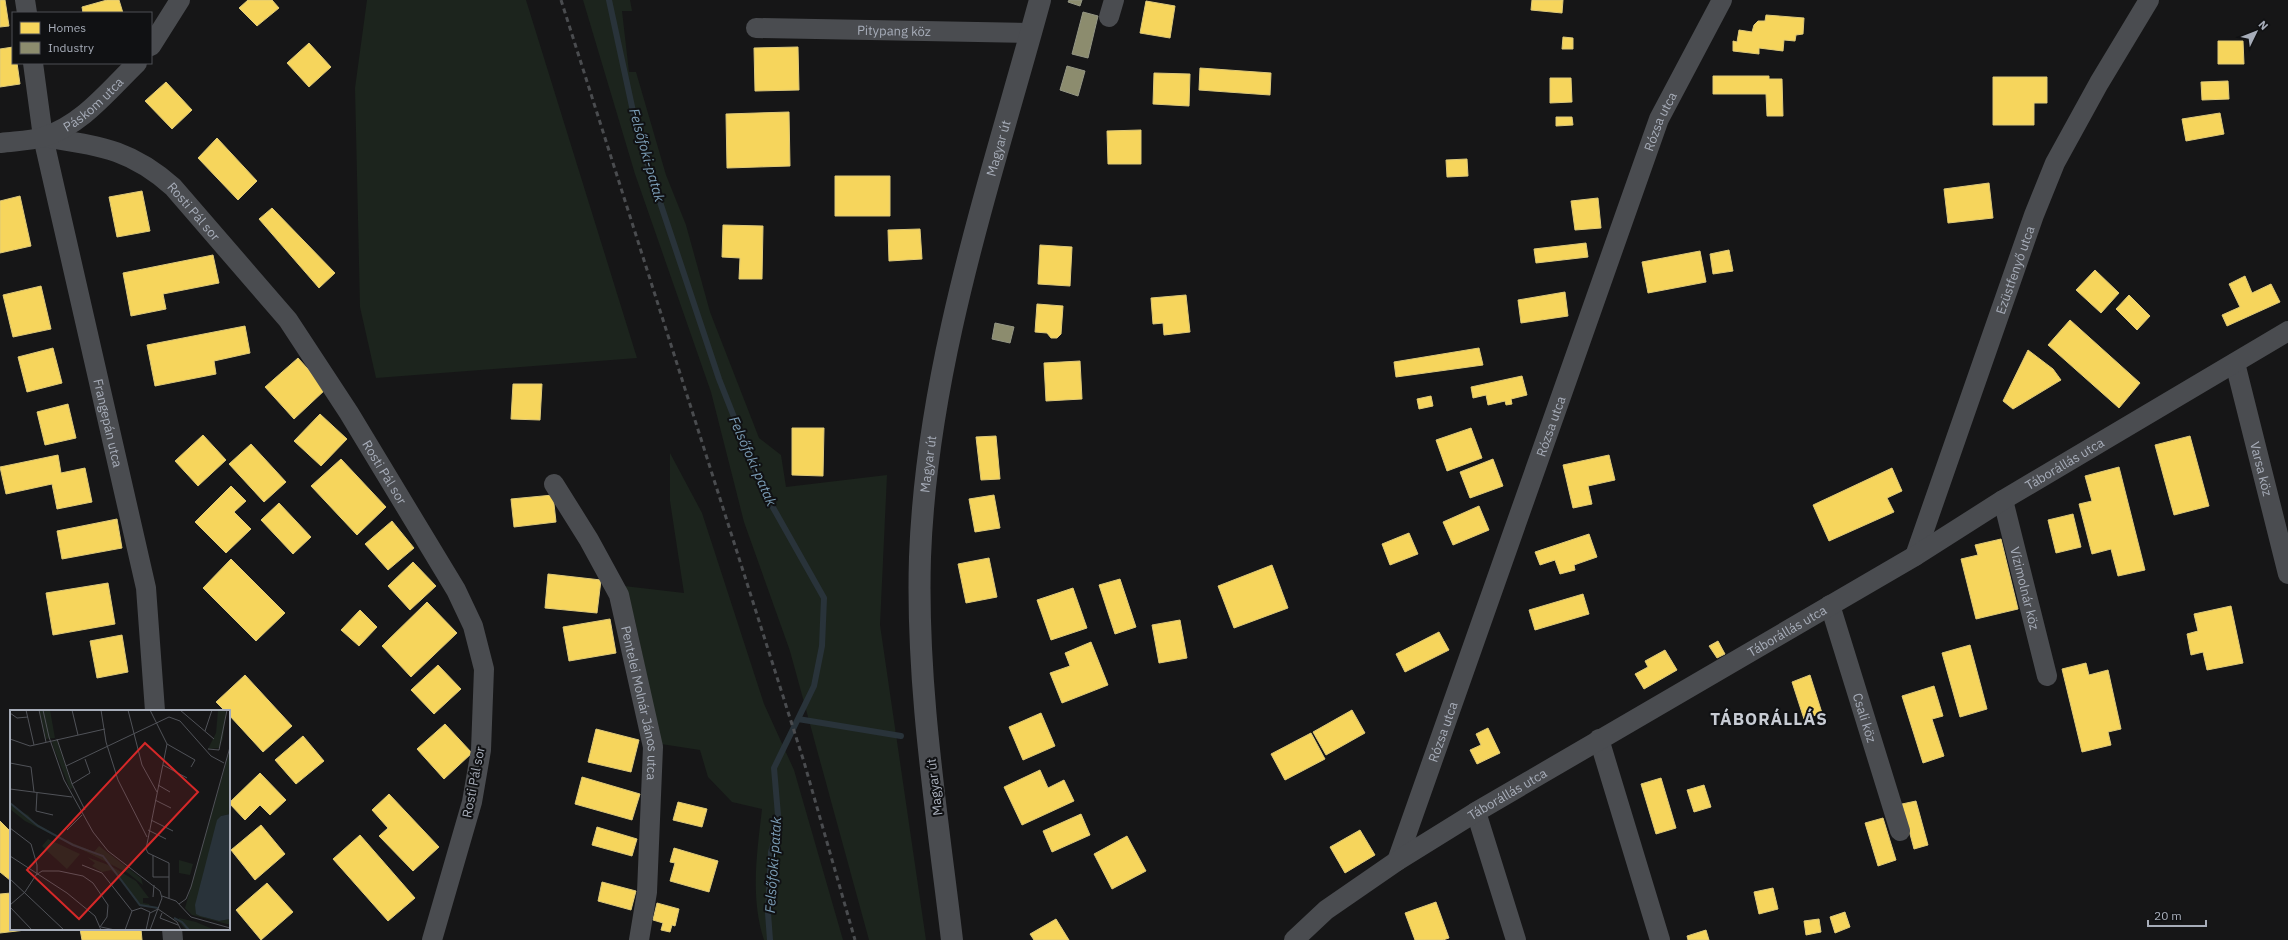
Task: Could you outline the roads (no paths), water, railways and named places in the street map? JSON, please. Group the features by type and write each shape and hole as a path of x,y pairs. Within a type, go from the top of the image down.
{"street":[{"path":"25,0 27,12"},
{"path":"152,44 180,0"},
{"name":"Magyar út","path":"952,940 923,687 920,557 926,483 932,435 951,330 994,163 1040,0"},
{"name":"Rózsa utca","path":"1397,861 1659,119 1722,0"},
{"name":"Ezüstfenyő utca","path":"1915,556 2034,215 2055,163 2099,83 2149,0"},
{"name":"Pitypang köz","path":"756,28 1031,33"},
{"name":"Frangepán utca","path":"33,64 43,137 146,588 155,710"},
{"name":"Páskom utca","path":"43,137 67,126 84,114 136,64"},
{"path":"0,143 43,137"},
{"name":"Rosti Pál sor","path":"43,137 97,146 134,158 155,171 173,187 288,320 350,413 456,590 473,626 484,669 481,750 472,802 432,940"},
{"name":"Táborállás utca","path":"1294,940 1326,910 1397,861 1476,812 1915,556 2003,500 2288,331"},
{"name":"Varsa köz","path":"2235,363 2288,574"},
{"name":"Pentelei Molnár János utca","path":"554,484 589,540 619,595 653,747 648,892 639,940"},
{"name":"Vízimolnár köz","path":"2003,500 2047,676"},
{"name":"Csali köz","path":"1830,605 1900,831"},
{"path":"1599,740 1660,940"},
{"path":"1476,812 1516,940"},
{"path":"172,930 173,940"}],"waterway":[{"name":"Felsőfoki-patak","path":"609,0 639,139 719,379 762,488 824,598 822,646 814,686 774,768 779,827 771,852 768,913 770,940"},
{"path":"798,719 901,736"}],"railway":[{"path":"561,0 804,762 855,940"}],"district":[{"name":"TÁBORÁLLÁS","path":"1769,719"}]}
